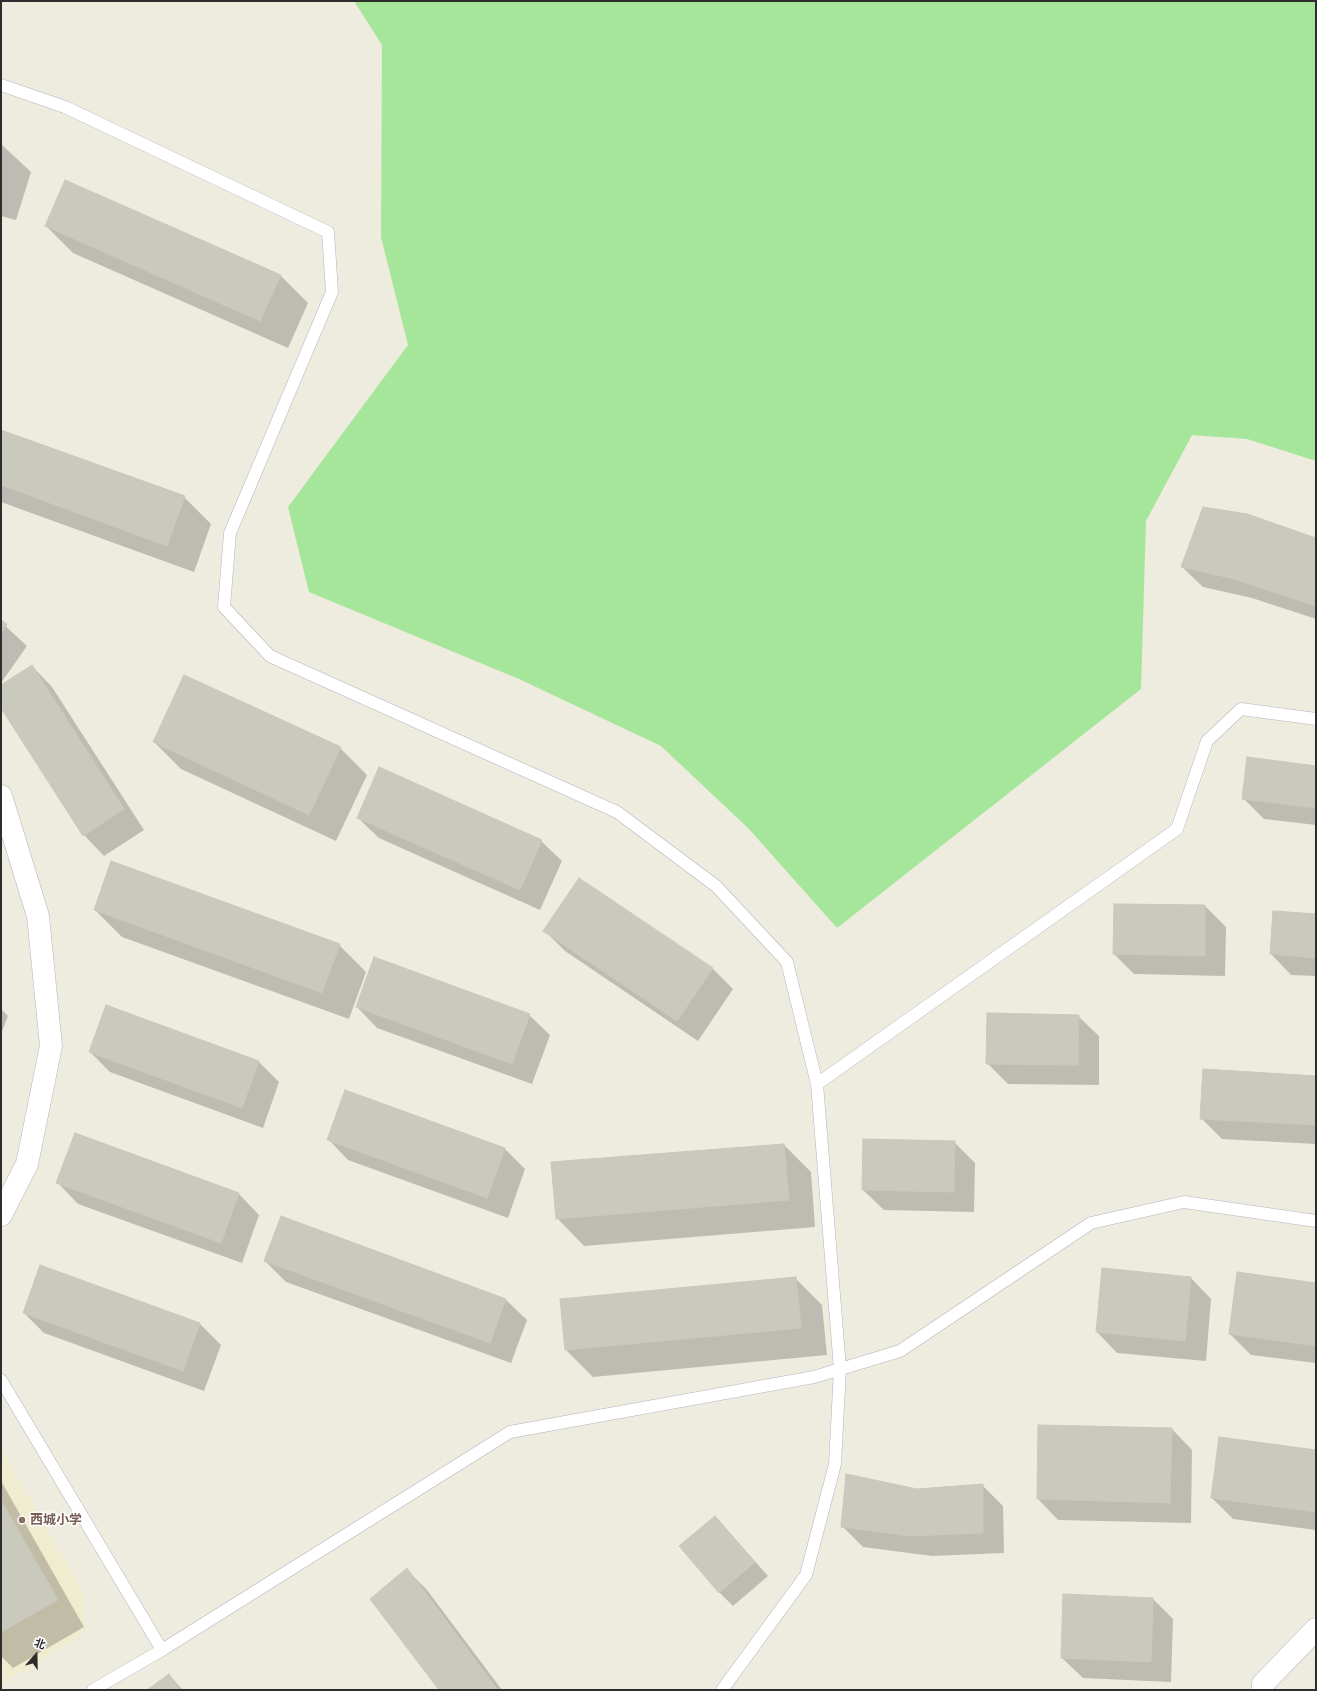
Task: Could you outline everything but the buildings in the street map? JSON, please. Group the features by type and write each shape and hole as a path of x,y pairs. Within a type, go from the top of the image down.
{"street":[{"path":"1,796 38,916 51,1046 27,1164 1,1215"},
{"path":"1263,1690 1263,1684 1316,1629"}],"lane":[{"path":"1,85 65,107 328,232 332,292 230,533 224,607 270,656 617,812 716,886 787,962 817,1084 840,1369 835,1464 806,1575 722,1690"},
{"path":"817,1084 1177,828 1207,742 1241,709 1316,719"},
{"path":"93,1690 162,1650 510,1432 814,1376 900,1351 1092,1223 1184,1202 1316,1221"},
{"path":"1,1380 162,1650"}],"shaded area":[{"name":"西城小学","path":"1,1448 83,1592 86,1632 1,1685"}],"green space":[{"path":"354,1 1316,1 1316,461 1247,439 1192,435 1146,521 1141,689 837,928 749,829 661,746 519,679 309,592 288,507 408,345 381,237 382,45"}],"place":[{"name":"西城小学","path":"22,1520"}]}
